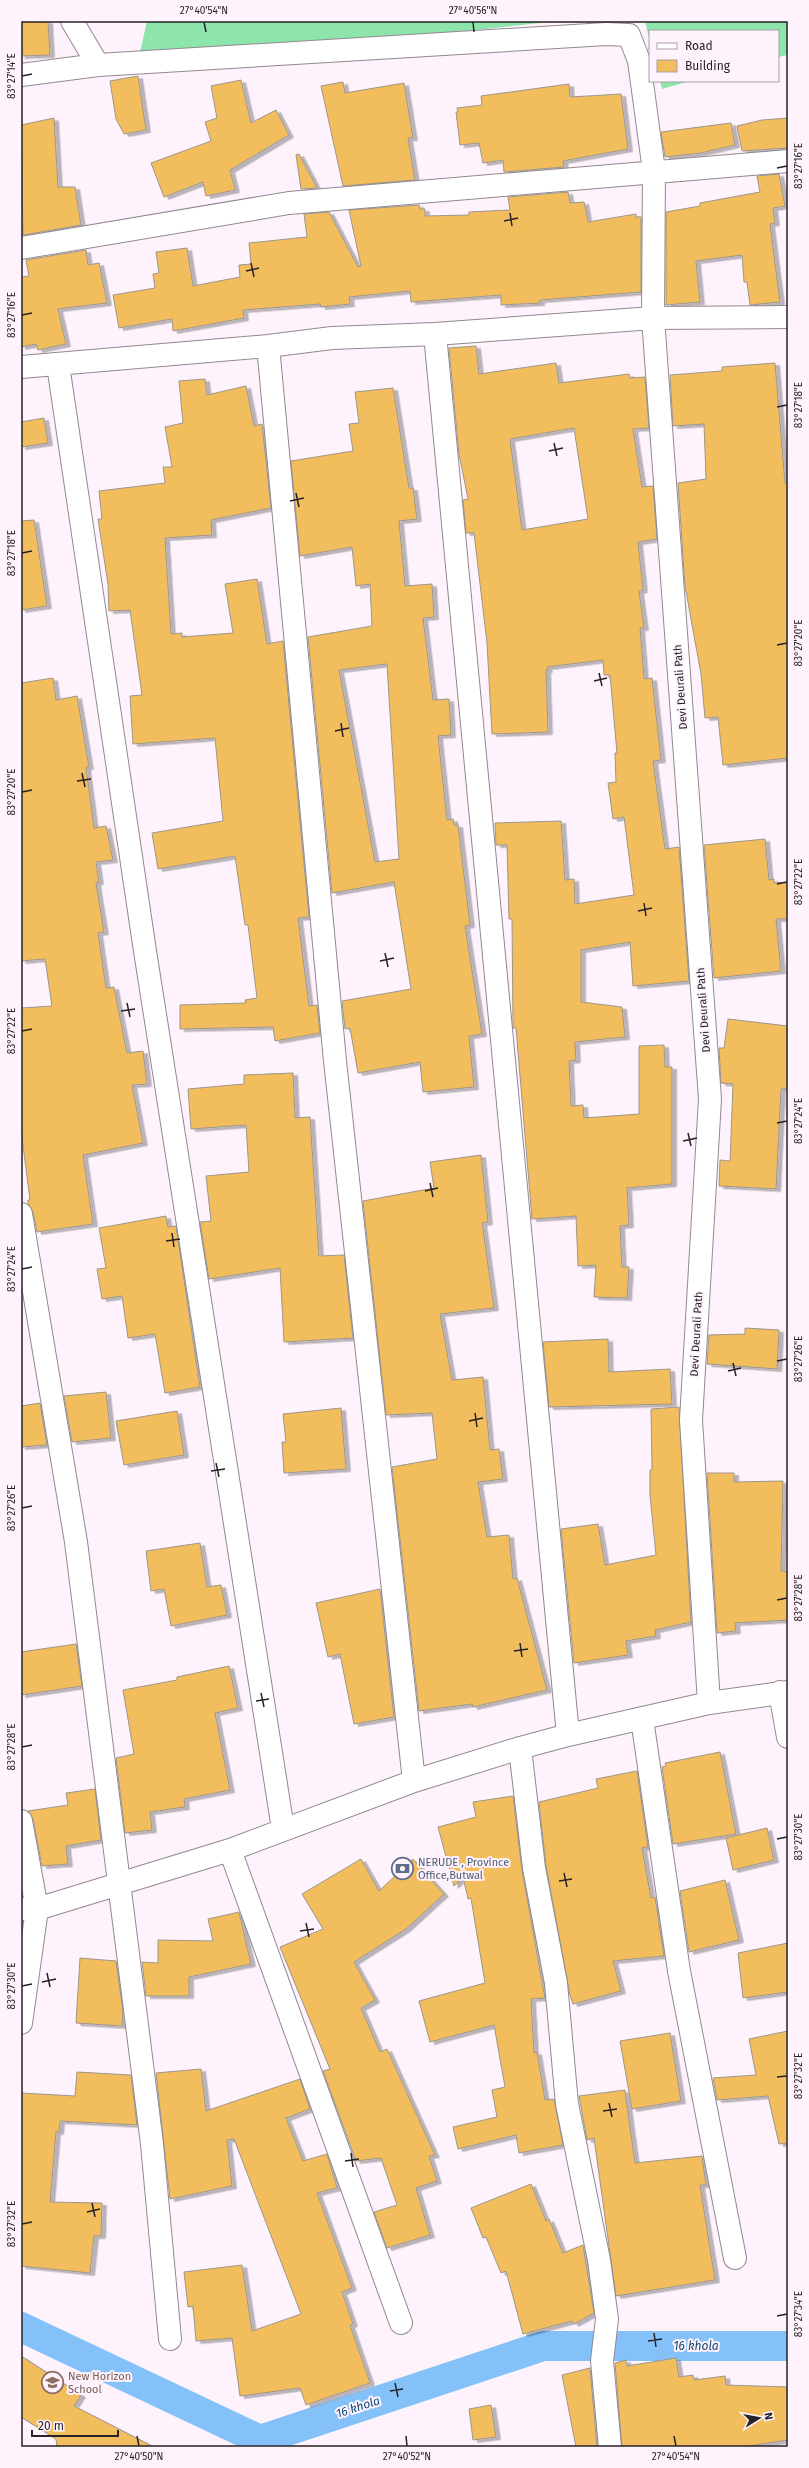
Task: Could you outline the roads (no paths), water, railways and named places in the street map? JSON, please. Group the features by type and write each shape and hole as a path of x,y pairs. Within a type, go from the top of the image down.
{"street":[{"path":"21,75 98,65 72,21"},
{"name":"Devi Deurali Path","path":"98,65 598,35 629,35 639,61 654,171 654,318 710,1099 691,1420 709,1703"},
{"path":"21,248 289,203 654,171 788,161"},
{"path":"21,367 268,346 332,338 435,334 654,318 788,317"},
{"path":"435,334 568,1735"},
{"path":"268,346 335,1061 414,1781"},
{"path":"58,365 145,950 283,1829"},
{"path":"21,1214 76,1542 152,2144 170,2339"},
{"path":"29,1909 230,1850 414,1781 520,1748 568,1735 709,1703 784,1692 788,1737"},
{"path":"642,1719 679,1972 735,2258"},
{"path":"520,1748 534,1868 556,1983 567,2104 598,2260 607,2319 602,2361 610,2447"},
{"path":"21,1821 29,1909 21,2023"},
{"path":"230,1850 401,2323"}],"waterway":[{"name":"16 khola","path":"21,2327 260,2440 543,2346 788,2346"}],"place":[{"name":"NERUDE , Province Office,Butwal","path":"403,1868"},
{"name":"New Horizon School","path":"52,2382"}]}
